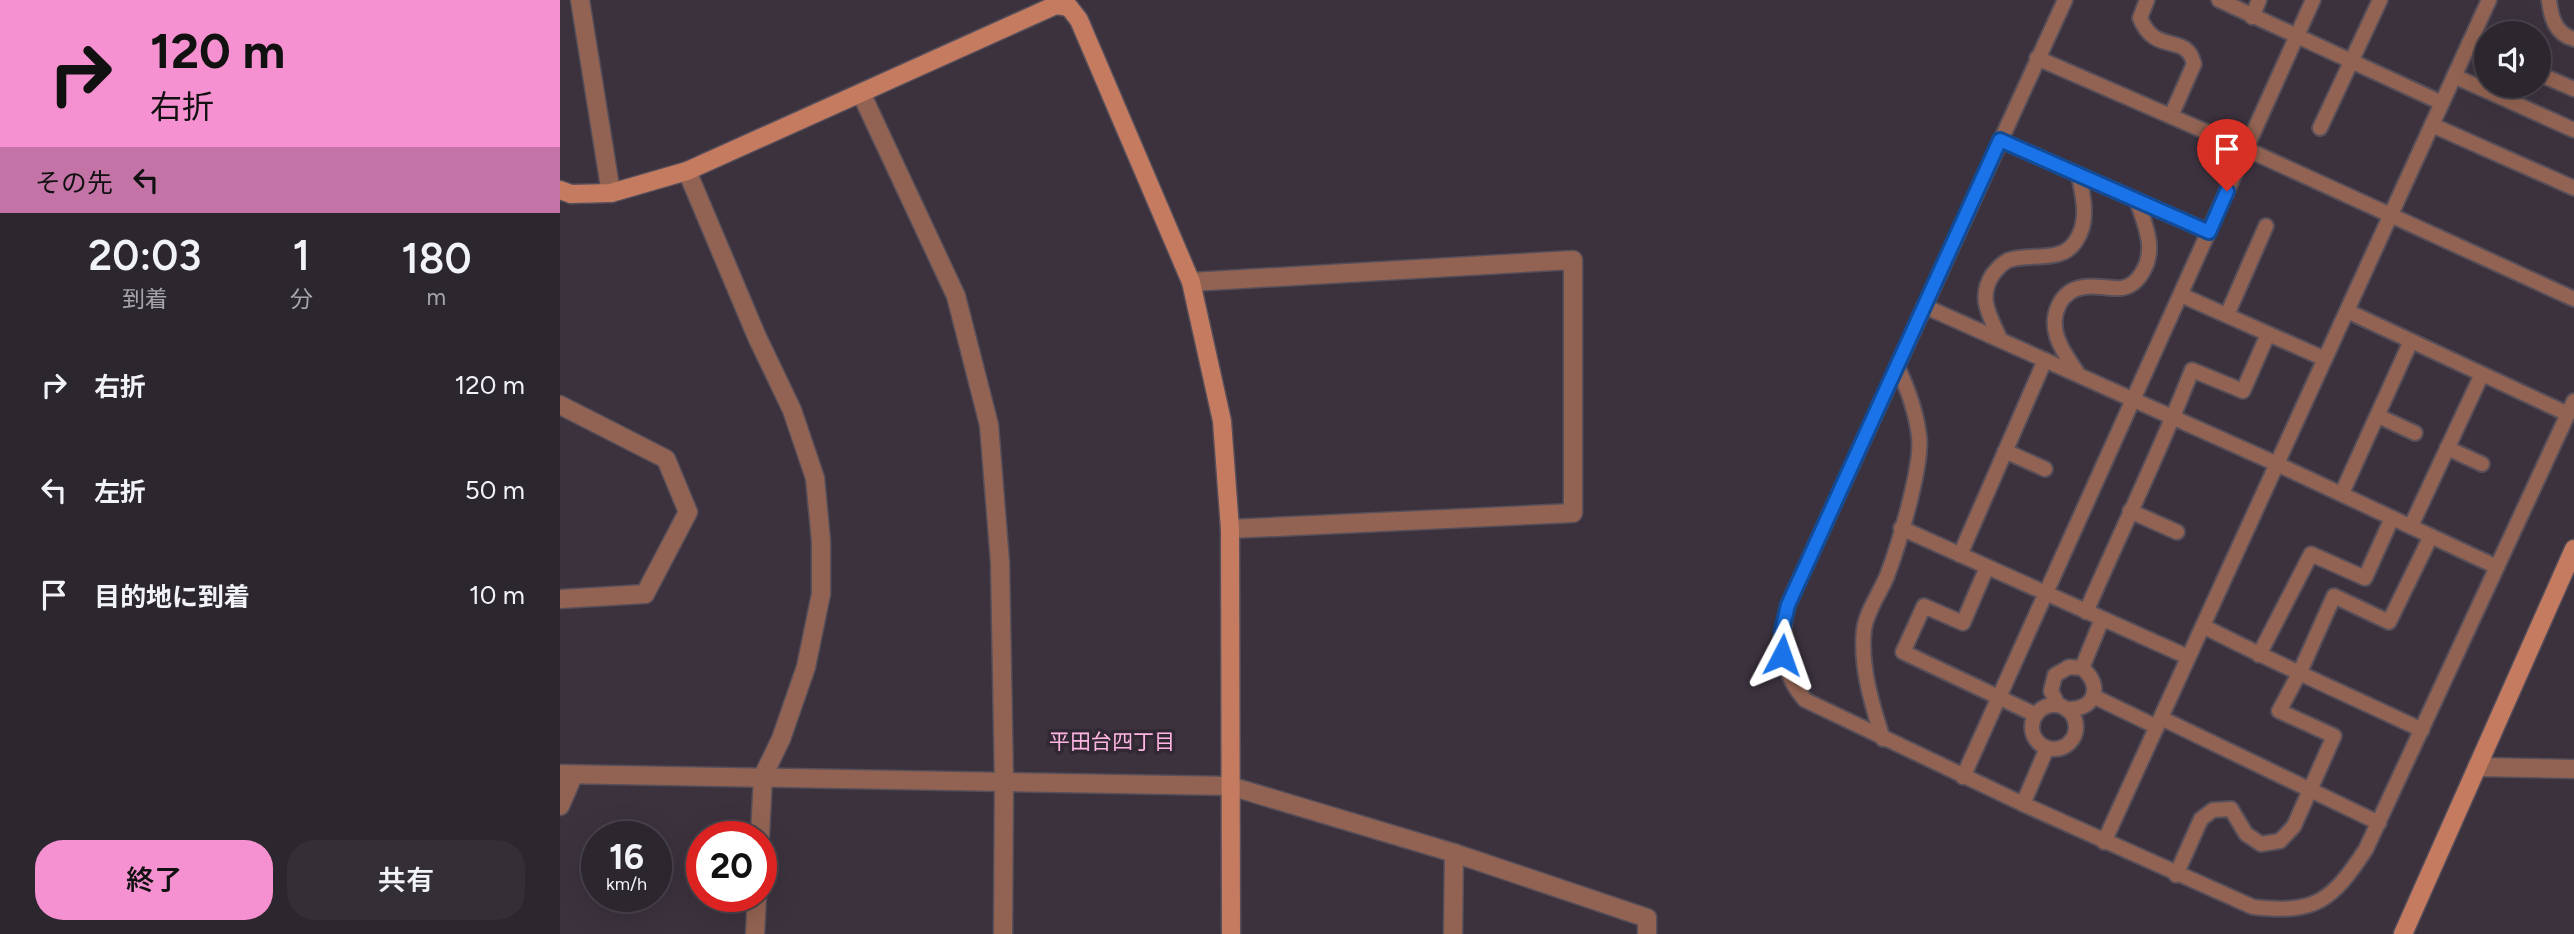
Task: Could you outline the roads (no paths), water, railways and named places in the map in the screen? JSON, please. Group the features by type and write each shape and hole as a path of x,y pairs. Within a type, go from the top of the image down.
{"street":[{"path":"580,0 611,193"},
{"path":"560,190 571,194 611,193 687,171 1056,5 1069,7 1079,20 1191,282 1222,421 1230,529 1231,934"},
{"path":"861,93 956,296 989,425 1000,562 1004,782 1003,934"},
{"path":"687,171 757,337 792,411 815,478 821,541 821,594 806,667 781,739 763,776 761,821"},
{"path":"1191,282 1573,260 1573,513 1230,529"},
{"path":"560,405 666,459 688,512 645,594 560,599"},
{"path":"2403,934 2570,566 2574,549"},
{"path":"2477,767 2574,769"},
{"path":"560,806 566,775 763,776 1230,786 1454,853 1647,918 1647,934"},
{"path":"1453,934 1454,853"},
{"path":"755,934 756,912"}],"lane":[{"path":"2065,0 1788,605 1782,630 1782,655 1795,689 1805,700 1883,739 2176,875 2253,907 2285,911 2308,906 2328,897 2342,883 2366,849 2379,823 2571,407 2482,374 2347,311"},
{"path":"2147,0 2140,18 2146,31 2156,40 2178,44 2192,56 2194,64 2171,116"},
{"path":"2219,0 2442,103"},
{"path":"2252,17 2259,0"},
{"path":"1963,776 2313,0"},
{"path":"2320,128 2380,0"},
{"path":"2104,842 2489,0"},
{"path":"2549,0 2555,25 2574,40"},
{"path":"2469,43 2474,45"},
{"path":"2037,58 2246,149 2574,299"},
{"path":"2454,76 2574,130"},
{"path":"2551,79 2574,89"},
{"path":"2432,125 2574,188"},
{"path":"2000,140 2209,232"},
{"path":"2000,339 1986,307 1984,293 1991,278 2008,260 2052,257 2067,251 2082,229 2085,213 2079,175"},
{"path":"2078,374 2057,339 2055,326 2059,301 2066,294 2082,287 2122,288 2132,285 2140,278 2150,257 2150,245 2137,201"},
{"path":"2227,315 2266,226"},
{"path":"2181,295 2325,359"},
{"path":"1924,306 2342,493 2497,567"},
{"path":"2086,612 2192,370 2243,391 2268,334"},
{"path":"2342,493 2411,341"},
{"path":"1960,555 2045,360"},
{"path":"1883,739 1873,708 1863,655 1864,627 1887,575 1901,528 1916,472 1920,439 1912,398 1897,366"},
{"path":"2411,526 2482,374"},
{"path":"2378,416 2415,433"},
{"path":"2447,449 2482,464"},
{"path":"2005,451 2045,469"},
{"path":"2130,511 2177,532"},
{"path":"2259,656 2311,554 2365,578 2392,518"},
{"path":"1901,528 2189,657"},
{"path":"2176,875 2200,819 2213,810 2231,809 2246,834 2261,844 2280,841 2294,827 2334,736 2279,711 2300,672 2334,596 2389,622 2431,536"},
{"path":"1987,567 1962,623 1924,606 1903,652 2036,715"},
{"path":"2082,668 2102,619"},
{"path":"2203,626 2259,656 2300,672 2422,730"},
{"path":"2093,696 2082,708 2062,707 2042,709 2036,715 2033,730 2040,744 2047,748 2063,747 2073,738 2076,727 2071,713 2062,707 2051,691 2055,675 2068,667 2082,668 2093,680 2093,696"},
{"path":"2093,696 2159,722 2379,823"},
{"path":"2023,804 2047,748"}],"district":[{"name":"平田台四丁目","path":"1112,742"}]}
